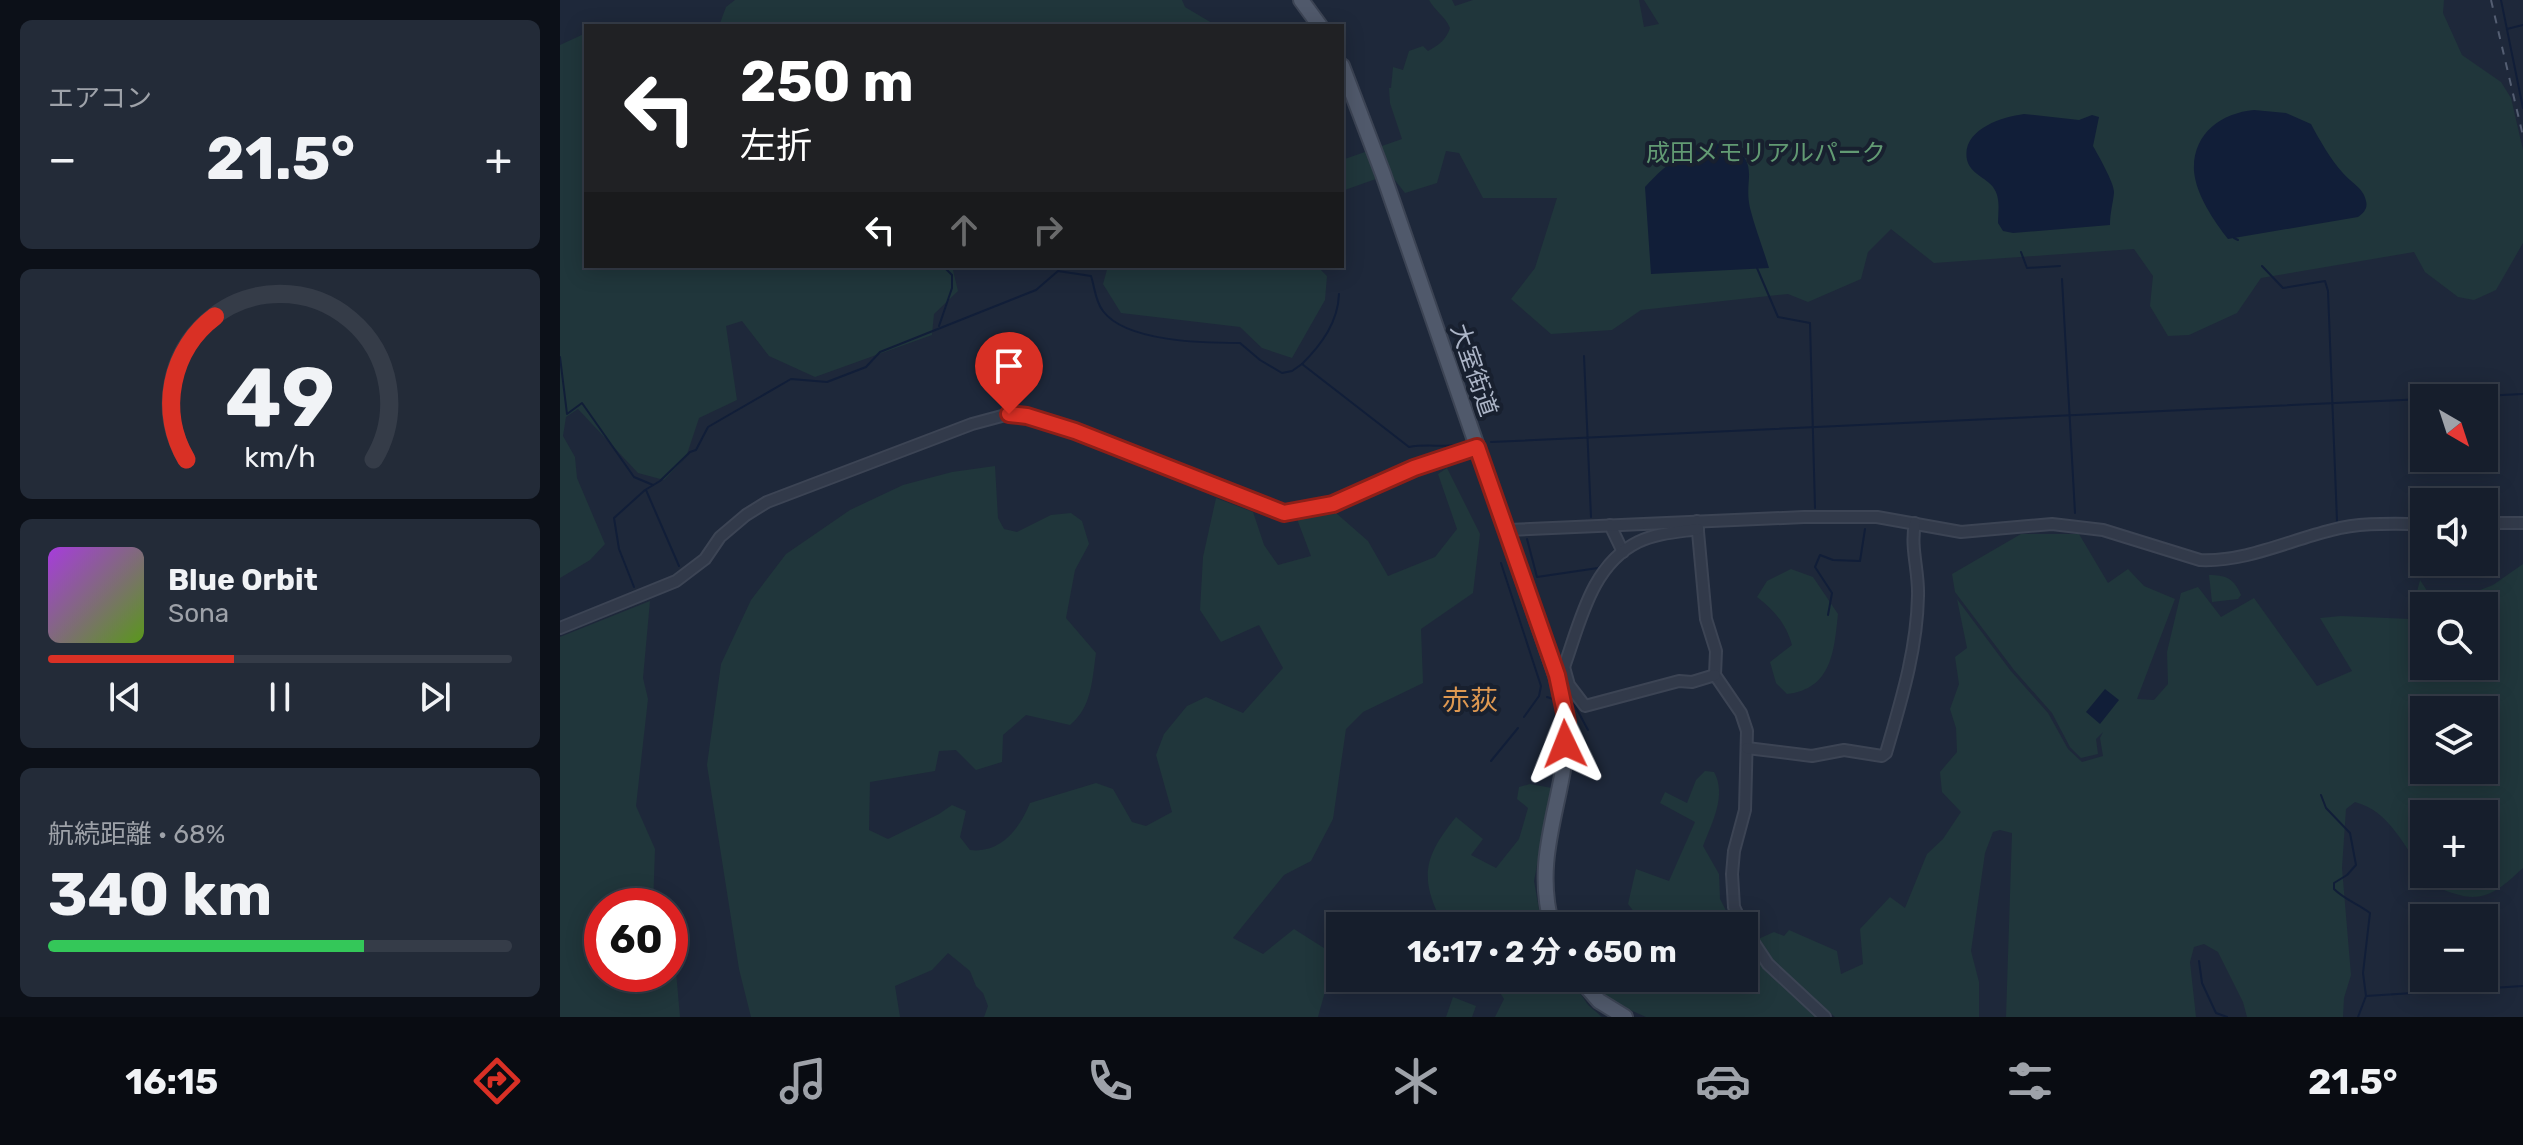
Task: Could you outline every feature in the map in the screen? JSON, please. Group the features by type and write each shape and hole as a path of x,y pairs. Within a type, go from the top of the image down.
{"main road":[{"path":"1301,0 1319,24"},
{"name":"大室街道","path":"1344,71 1560,671 1567,722 1545,864 1544,892 1549,912"},
{"path":"1591,992 1599,1001 1625,1017"}],"street":[{"path":"560,628 676,581 705,559 720,537 767,502 972,424 1013,413 1075,431 1284,513 1333,504 1414,468 1477,447"},
{"path":"1507,530 1877,517 1961,532 2040,524 2103,530 2200,560 2216,561 2243,557 2338,529 2410,524"},
{"path":"1747,748 1812,756 1844,750 1882,756 1886,753 1911,664 1916,626 1918,592 1912,538 1915,523"},
{"path":"2498,523 2523,523"},
{"path":"1610,525 1623,552"},
{"path":"1698,525 1651,537 1623,552 1611,563 1594,585 1560,671 1585,706 1679,681 1692,682 1715,675"},
{"path":"1698,525 1706,619 1716,651 1715,675 1745,723 1745,810 1734,851 1732,874 1736,912"},
{"path":"1758,949 1768,964 1825,1017"}],"green space":[{"path":"735,0 1182,0 1185,7 1214,24 720,24 726,7"},
{"name":"成田メモリアルパーク","path":"1429,0 1452,0 1455,6 1473,0 1639,0 1644,27 1659,24 1644,0 2444,0 2443,13 2462,55 2501,82 2511,98 2523,150 2523,243 2496,290 2474,300 2458,297 2425,272 2414,252 2261,278 2237,313 2189,335 2168,336 2150,306 2153,276 2134,249 1934,263 1891,229 1868,252 1861,279 1808,302 1788,294 1641,310 1612,330 1551,334 1511,299 1535,268 1557,198 1483,198 1459,153 1446,151 1437,183 1405,193 1390,174 1344,190 1344,159 1402,139 1390,103 1393,67 1403,70 1409,51 1423,46 1428,51 1442,42 1450,28"},
{"path":"584,34 584,268 952,268 958,291 934,314 932,335 815,377 769,356 742,321 726,326 737,400 699,418 686,457 664,480 638,473 578,409 566,417 563,436 575,457 577,478 605,544 590,560 560,578 560,45"},
{"path":"1107,268 1319,268 1327,276 1325,300 1292,358 1262,348 1240,327 1121,313 1103,284"},
{"path":"995,466 998,518 1004,529 1017,532 1051,515 1071,513 1082,521 1089,544 1075,570 1066,618 1096,653 1090,692 1077,718 1070,725 1026,715 1003,735 1002,762 976,770 956,750 939,751 935,771 870,782 869,830 888,839 952,805 966,811 960,837 970,850 981,850 1007,838 1030,803 1096,783 1113,789 1132,822 1146,826 1172,812 1156,755 1164,734 1187,706 1206,697 1243,713 1283,668 1259,625 1221,642 1200,610 1203,557 1216,498 1253,512 1264,545 1278,565 1311,556 1297,519 1336,513 1368,541 1388,576 1435,557 1457,529 1438,474 1447,468 1480,534 1473,593 1421,629 1423,683 1363,712 1346,729 1333,819 1311,861 1284,875 1233,938 1263,954 1294,929 1326,949 1326,988 1318,1017 984,1017 988,1006 983,993 976,986 970,971 948,953 932,970 895,986 900,1017 751,1017 739,969 707,765 721,664 751,600 786,554 850,510 903,485 952,472"},
{"path":"2021,534 2079,534 2108,583 2128,569 2144,586 2175,599 2137,699 2154,700 2168,684 2167,652 2181,593 2198,587 2221,617 2254,598 2317,686 2352,671 2320,618 2341,616 2410,619 2410,680 2498,680 2498,592 2475,592 2493,585 2523,564 2523,868 2500,887 2493,892 2485,895 2467,897 2440,888 2498,888 2498,800 2410,800 2410,852 2387,821 2355,802 2346,809 2342,868 2351,975 2344,998 2343,1017 2247,1017 2243,1002 2218,952 2204,944 2194,947 2190,962 2196,1017 2006,1017 2012,833 2000,830 1993,832 1985,853 1971,951 1979,982 1979,1017 1835,1017 1772,961 1758,939 1774,932 1784,936 1789,930 1837,951 1841,974 1863,964 1860,929 1890,897 1905,908 1927,854 1943,839 1961,812 1942,792 1940,772 1957,752 1956,728 1950,709 1959,684 1955,657 1967,648 1957,599 2010,670 2048,713 2068,749 2082,762 2103,756 2100,738 2103,732 2096,739 2098,754 2081,758 2070,747 2052,713 2014,670 1955,592 1952,574"},
{"path":"1791,569 1813,577 1838,614 1832,654 1822,676 1802,691 1787,694 1776,683 1770,662 1792,645 1779,618 1757,597 1767,581"},
{"path":"2209,575 2229,579 2241,595 2238,599 2212,602"},
{"path":"2420,580 2428,592 2417,592"},
{"path":"650,601 643,678 648,699 636,806 655,849 654,888 584,888 584,992 678,992 680,1017 560,1017 560,637"},
{"path":"1705,771 1714,772 1718,781 1717,809 1703,846 1719,874 1720,899 1727,912 1634,912 1628,904 1636,869 1669,881 1695,822 1660,803 1665,792 1687,803 1696,780"},
{"path":"1530,784 1552,788 1534,881 1540,912 1437,912 1429,887 1429,864 1446,830 1456,817 1483,839 1471,855 1496,868 1519,839 1528,808 1517,799 1519,787"},
{"path":"1758,957 1818,1017 1646,1017 1619,1005 1600,992 1758,992"},
{"path":"1500,992 1579,992 1602,1017 1495,1017 1504,999"},
{"path":"1453,997 1476,1006 1472,1017 1446,1017"}],"water":[{"path":"2254,110 2286,113 2311,124 2334,162 2363,192 2366,206 2362,214 2228,239 2198,189 2195,158 2203,136 2211,128 2230,116"},
{"path":"2024,114 2079,120 2092,115 2099,117 2093,146 2114,189 2110,225 2013,233 2003,231 1998,223 1996,191 1971,168 1967,150 1976,133 1985,127"},
{"path":"1727,143 1738,151 1748,165 1750,208 1769,268 1651,274 1645,187 1682,156 1702,147"},
{"path":"2105,689 2119,700 2100,724 2086,712"}],"waterway":[{"path":"2501,0 2523,108"},
{"path":"2507,29 2523,25"},
{"path":"2234,238 2238,240"},
{"path":"2021,252 2027,268 2060,266"},
{"path":"2262,266 2283,288 2325,281 2328,291 2337,521"},
{"path":"939,326 952,288 952,275 945,268"},
{"path":"1757,268 1778,317 1810,323 1815,508"},
{"path":"634,587 619,549 614,518 696,450 708,427 791,379 827,382 866,367 880,352 1036,290 1058,271 1091,276 1100,307 1114,321 1129,329 1167,339 1240,343 1282,373 1302,364 1409,447 1457,445"},
{"path":"2062,279 2075,513"},
{"path":"1302,364 1328,332 1336,314 1339,294"},
{"path":"1584,356 1591,517"},
{"path":"560,357 567,414 582,403 634,477 653,485"},
{"path":"2498,395 2523,394"},
{"path":"1491,442 2410,400"},
{"path":"646,490 679,566"},
{"path":"1828,615 1832,593 1815,567 1820,555 1833,560 1860,561 1865,529"},
{"path":"1527,539 1537,577 1598,568 1616,551"},
{"path":"1501,563 1541,686 1539,696 1524,717"},
{"path":"1547,697 1553,699"},
{"path":"1569,704 1574,704 1588,730"},
{"path":"1491,761 1518,728"},
{"path":"2321,795 2326,808 2350,833 2356,865 2334,883 2334,889 2370,913 2363,973 2366,996"},
{"path":"2199,961 2202,983 2216,1013 2227,1017"},
{"path":"2358,1017 2366,996 2523,986"}],"railway":[{"path":"2491,0 2523,136"}],"district":[{"name":"赤荻","path":"1470,700"}],"route":[{"path":"1009,414 1027,416 1075,431 1284,513 1333,504 1414,468 1477,447 1557,675 1567,722 1565,744"}]}
